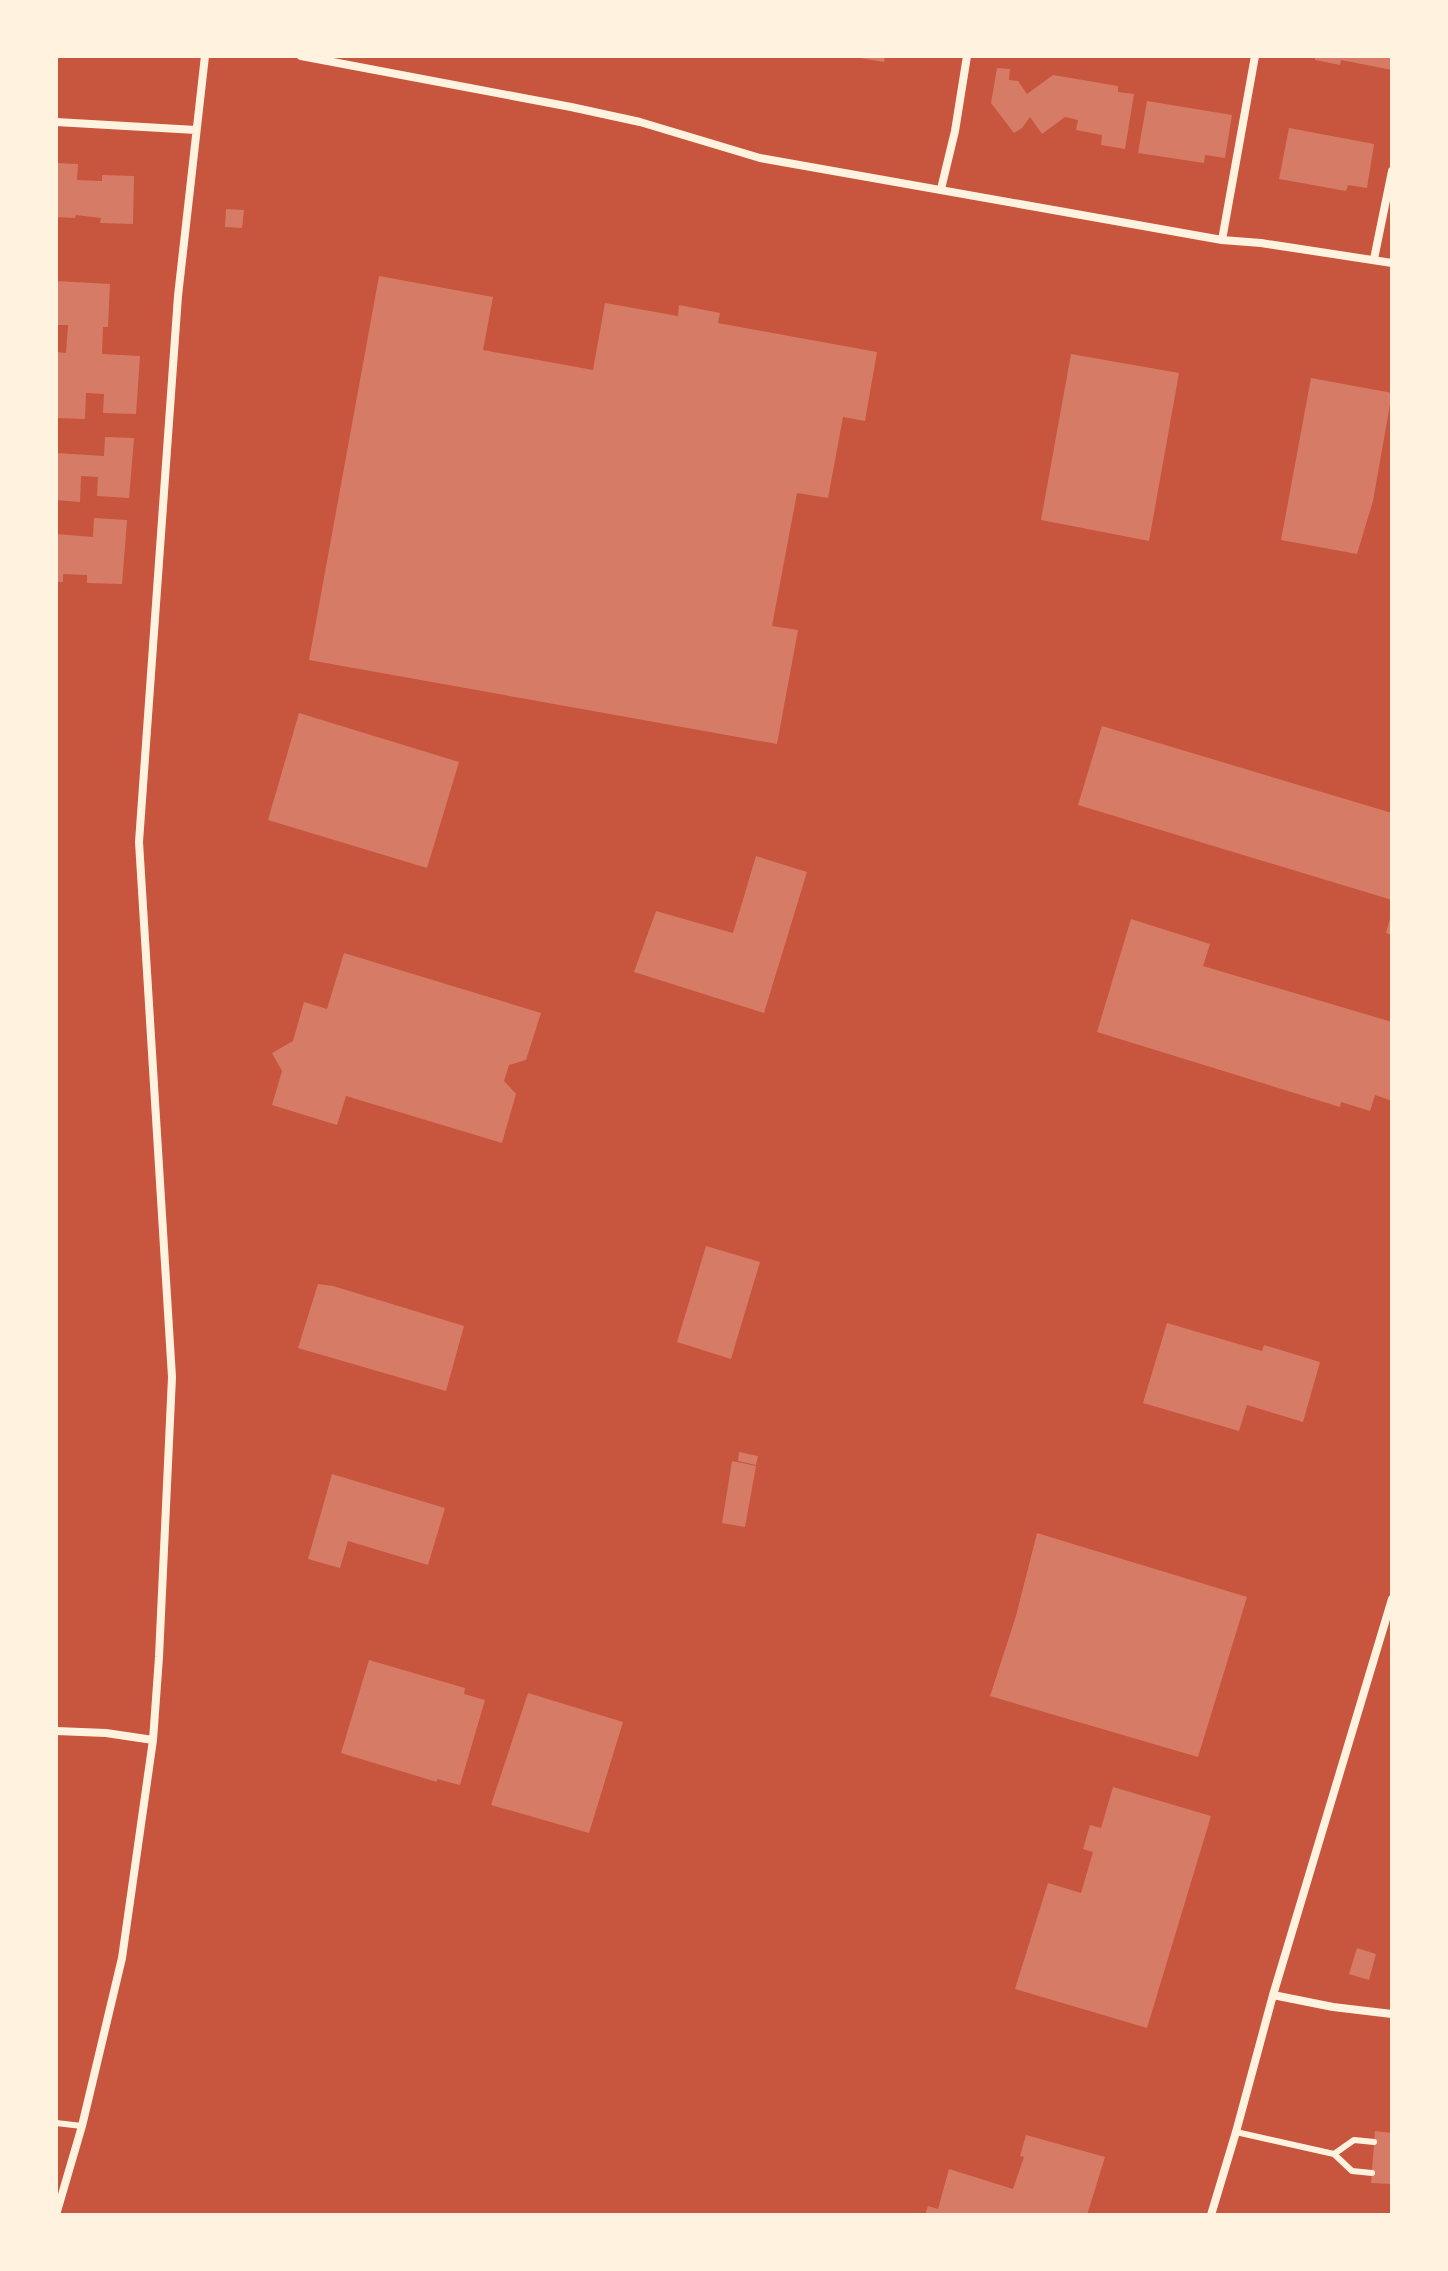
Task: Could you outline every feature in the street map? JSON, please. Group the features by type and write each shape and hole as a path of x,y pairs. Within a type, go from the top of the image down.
{"street":[{"path":"56,2215 82,2126 122,1958 153,1740 159,1657 172,1377 139,842 178,296 205,56"},
{"path":"301,56 640,122 760,158 1222,240 1392,263"},
{"path":"941,189 955,131 967,56"},
{"path":"1222,240 1255,56"},
{"path":"56,122 196,130"},
{"path":"1374,259 1392,171"},
{"path":"1211,2215 1273,1995 1392,1599"},
{"path":"56,1731 106,1733 153,1740"},
{"path":"1273,1995 1392,2014"}],"lane":[{"path":"56,2123 82,2126"},
{"path":"1236,2132 1334,2154 1352,2171 1372,2173"},
{"path":"1334,2154 1354,2140 1374,2142"}],"building":[{"path":"861,56 885,56 884,62"},
{"path":"1315,56 1392,56 1392,70 1341,60 1340,65 1315,60"},
{"path":"997,68 1010,69 1009,80 1018,81 1027,94 1053,75 1118,86 1118,92 1134,94 1125,149 1101,145 1102,135 1076,130 1078,120 1065,117 1042,134 1030,117 1014,133 991,103"},
{"path":"1147,101 1232,115 1225,158 1205,155 1204,163 1138,153"},
{"path":"1289,128 1374,144 1367,188 1348,185 1346,191 1279,179"},
{"path":"56,163 78,164 77,180 102,181 102,175 134,176 133,224 100,223 101,218 76,215 75,218 56,217"},
{"path":"226,209 244,210 242,228 225,227"},
{"path":"379,276 493,297 483,350 593,370 605,303 678,316 679,305 720,313 718,323 877,352 865,421 843,417 828,498 797,493 772,626 798,630 777,744 309,660"},
{"path":"56,281 110,284 108,327 103,327 102,354 140,356 136,414 103,413 104,394 86,393 85,419 56,418 56,352 66,353 68,325 56,325"},
{"path":"1071,354 1179,373 1149,541 1041,520"},
{"path":"1311,378 1392,393 1373,501 1357,554 1281,540"},
{"path":"105,437 134,438 129,498 97,496 98,477 81,476 80,502 56,500 56,453 104,456"},
{"path":"94,518 127,520 122,584 87,583 87,575 63,574 63,582 56,582 56,534 93,537"},
{"path":"299,713 459,762 427,868 268,820"},
{"path":"1102,726 1392,813 1392,900 1078,805"},
{"path":"756,856 807,872 764,1013 634,972 656,911 733,933"},
{"path":"1392,915 1392,935 1386,933"},
{"path":"1131,919 1210,944 1203,966 1392,1022 1392,1101 1375,1095 1370,1111 1341,1102 1340,1107 1097,1032"},
{"path":"344,953 541,1013 526,1060 509,1065 504,1081 516,1094 502,1143 346,1096 337,1125 272,1105 282,1071 272,1053 293,1041 304,1002 327,1009"},
{"path":"706,1246 760,1262 731,1359 677,1342"},
{"path":"318,1284 464,1326 446,1391 298,1348"},
{"path":"1167,1323 1262,1351 1264,1345 1320,1362 1303,1422 1247,1405 1239,1431 1143,1403"},
{"path":"739,1452 758,1456 756,1465 738,1461"},
{"path":"732,1461 756,1466 745,1527 722,1523"},
{"path":"332,1474 445,1508 428,1565 348,1541 340,1568 308,1559"},
{"path":"1037,1533 1247,1597 1198,1757 990,1696 1016,1616"},
{"path":"369,1660 465,1688 464,1694 485,1700 460,1785 437,1779 437,1782 341,1753"},
{"path":"528,1693 623,1722 589,1833 491,1805"},
{"path":"1113,1787 1211,1816 1147,2028 1015,1989 1048,1883 1081,1893 1093,1852 1083,1849 1090,1825 1101,1828"},
{"path":"1357,1948 1376,1954 1369,1980 1349,1974"},
{"path":"1375,2131 1392,2133 1392,2184 1371,2183"},
{"path":"1026,2135 1105,2157 1087,2215 925,2215 928,2206 938,2209 949,2169 1013,2189 1024,2157 1020,2156"}]}
